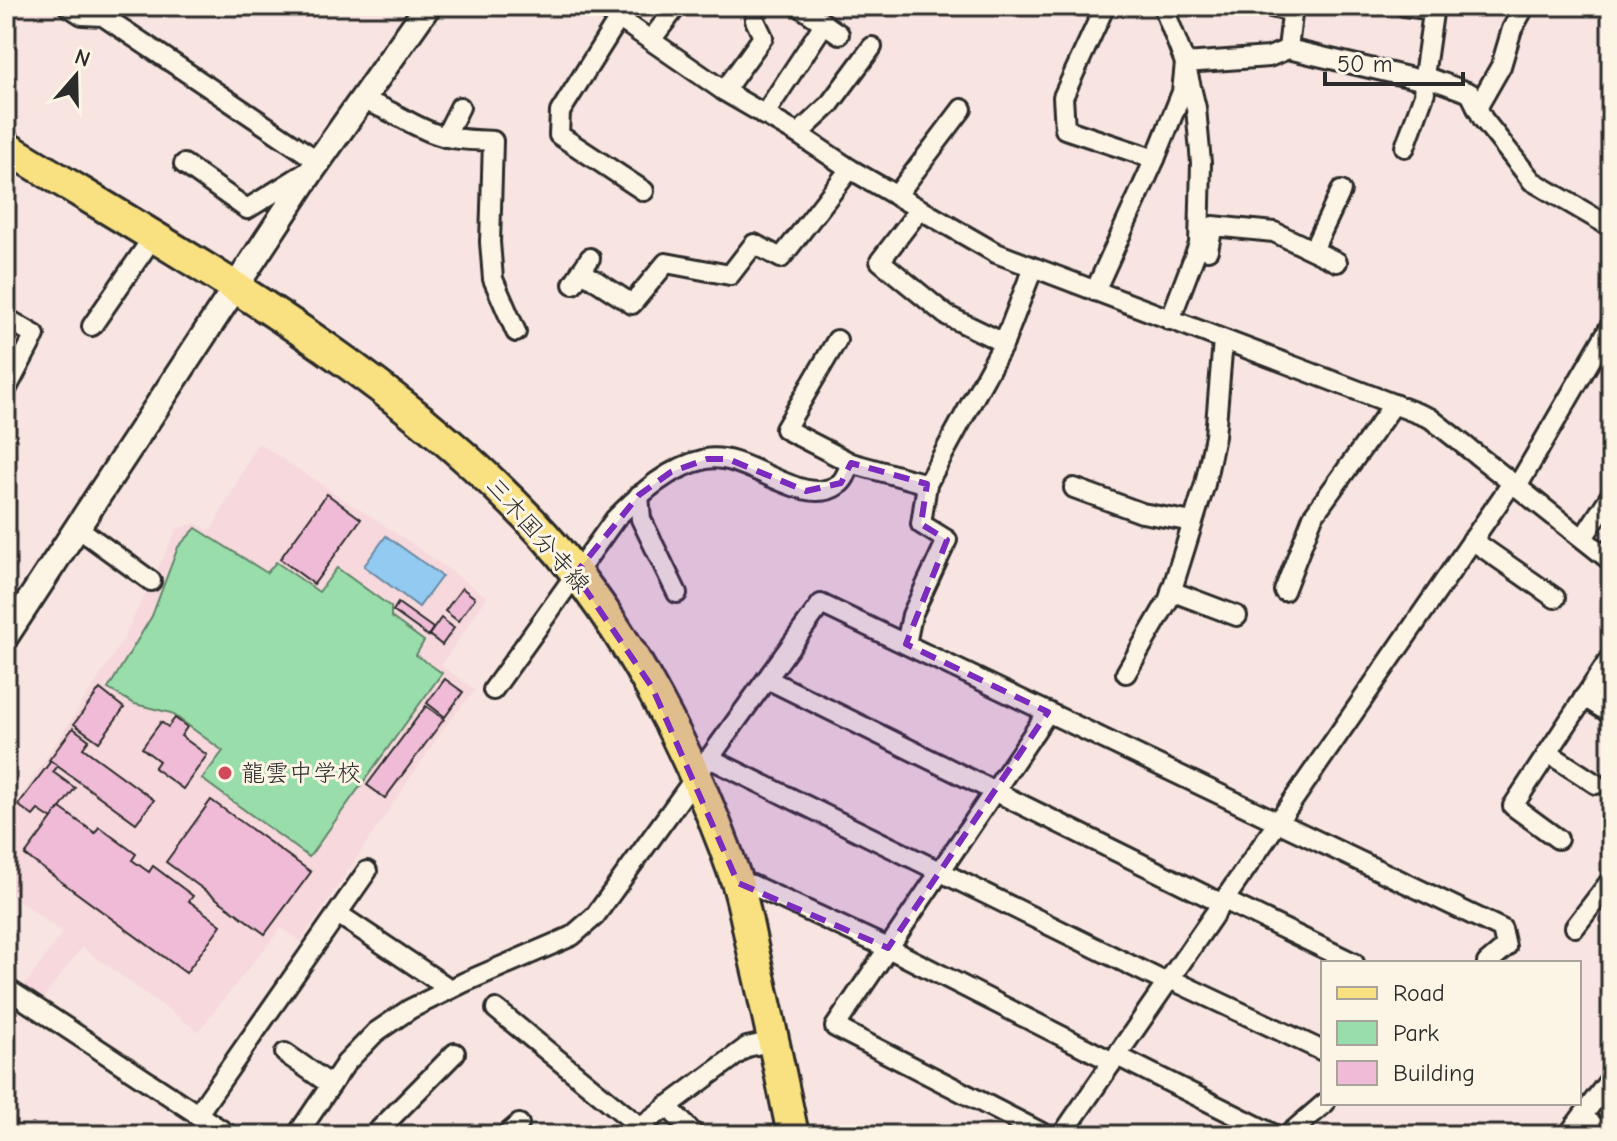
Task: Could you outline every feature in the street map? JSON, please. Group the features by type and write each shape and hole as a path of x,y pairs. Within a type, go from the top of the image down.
{"main road":[{"name":"三木国分寺線","path":"8,153 234,287 342,360 422,419 482,472 546,537 597,603 702,768 738,883 793,1135"}],"street":[{"path":"68,6 82,15 103,16 316,165"},
{"path":"6,636 221,312 234,287 360,100 428,6"},
{"path":"651,40 677,6"},
{"path":"764,115 832,29 799,6"},
{"path":"1105,6 1063,97 1065,129 1155,159"},
{"path":"1163,6 1185,63 1196,108 1201,163 1199,244 1175,322"},
{"path":"1267,6 1293,9 1288,49"},
{"path":"1404,6 1434,8 1423,78 1425,92 1405,147"},
{"path":"1477,108 1501,66 1512,29 1525,6"},
{"path":"644,191 559,135 560,112 612,11 724,91 850,169 996,253 1430,418 1611,561"},
{"path":"724,91 763,37 755,20"},
{"path":"798,134 829,105 872,47"},
{"path":"1185,63 1269,57 1288,49 1423,78 1470,93 1483,119 1532,181 1611,227"},
{"path":"1095,291 1182,92 1185,63"},
{"path":"360,100 381,105 432,133 493,141 490,228 493,279 516,332"},
{"path":"445,137 460,107"},
{"path":"896,196 962,109"},
{"path":"945,134 962,144"},
{"path":"184,164 247,209 316,165"},
{"path":"582,271 632,304 666,263 730,275 746,239 789,262 850,169"},
{"path":"1313,250 1341,191"},
{"path":"920,209 880,261 946,315 1004,343"},
{"path":"1175,322 1211,244 1213,226 1274,232 1337,262"},
{"path":"92,326 153,237"},
{"path":"906,644 912,615 947,540 921,524 927,484 1004,343 1033,268"},
{"path":"6,318 35,335 6,390"},
{"path":"1066,1134 1277,820 1472,540 1515,485 1611,325"},
{"path":"837,340 785,429 851,463 927,484"},
{"path":"1126,673 1171,591 1193,522 1215,436 1223,340"},
{"path":"1284,591 1313,516 1394,404"},
{"path":"493,690 615,519 639,495 671,472 707,459 728,459 806,491 824,491 841,483 851,463"},
{"path":"1074,488 1142,513 1193,522"},
{"path":"639,495 641,519 677,593"},
{"path":"1583,538 1611,495"},
{"path":"78,528 151,581"},
{"path":"1472,540 1555,598"},
{"path":"1171,591 1237,616"},
{"path":"297,1135 346,1063 376,1032 410,1009 450,989 572,936 595,916 821,604 1502,929 1506,947 1489,961"},
{"path":"1558,839 1513,806 1611,657"},
{"path":"767,679 1222,902 1350,961"},
{"path":"1584,697 1611,714"},
{"path":"1046,1135 835,1027 1048,712"},
{"path":"1548,753 1596,784"},
{"path":"702,768 941,871 1321,1050"},
{"path":"197,1115 367,871"},
{"path":"1575,927 1611,880"},
{"path":"738,883 752,885 888,948 1275,1135"},
{"path":"344,918 450,989"},
{"path":"6,988 229,1135"},
{"path":"496,1009 634,1130 747,1047 774,1041"},
{"path":"285,1053 331,1085"},
{"path":"374,1135 455,1053"},
{"path":"1568,1135 1611,1078"},
{"path":"1288,1135 1323,1105"},
{"path":"667,1106 695,1135"},
{"path":"1583,1117 1606,1135"}],"highlighted area":[{"path":"707,459 728,459 806,491 841,483 851,463 927,484 921,524 947,540 906,644 1048,712 888,948 738,883 652,687 575,574 639,495 671,472"}],"shaded area":[{"name":"龍雲中学校","path":"258,443 414,545 487,597 441,665 475,690 445,726 301,941 281,928 198,1031 82,947 41,1005 16,991 29,980 63,932 6,891 6,820 122,642 177,529 196,523 212,529"}],"green space":[{"path":"196,528 267,573 276,562 319,592 337,568 391,607 391,617 424,641 416,655 442,673 309,857 202,779 223,751 171,713 135,704 108,689 152,616 178,547"}],"water":[{"path":"386,536 442,576 419,607 364,566"}],"building":[{"path":"327,494 361,519 314,584 280,559"},
{"path":"462,588 475,598 458,621 445,611"},
{"path":"398,603 433,628 428,636 393,611"},
{"path":"441,618 454,628 442,645 429,635"},
{"path":"445,679 463,692 445,717 427,703"},
{"path":"100,689 124,708 99,742 74,724"},
{"path":"426,706 444,719 385,798 367,785"},
{"path":"175,718 187,727 181,736 207,755 183,789 154,768 159,761 142,748 161,722 168,727"},
{"path":"73,728 89,740 83,748 154,800 136,823 49,760"},
{"path":"51,761 58,766 53,772 75,788 52,819 38,810 33,816 18,805"},
{"path":"211,800 311,872 265,934 166,862"},
{"path":"60,808 95,833 99,827 136,854 132,860 149,872 153,866 193,896 189,901 221,925 186,973 25,855"}],"place":[{"name":"龍雲中学校","path":"225,773"}]}
